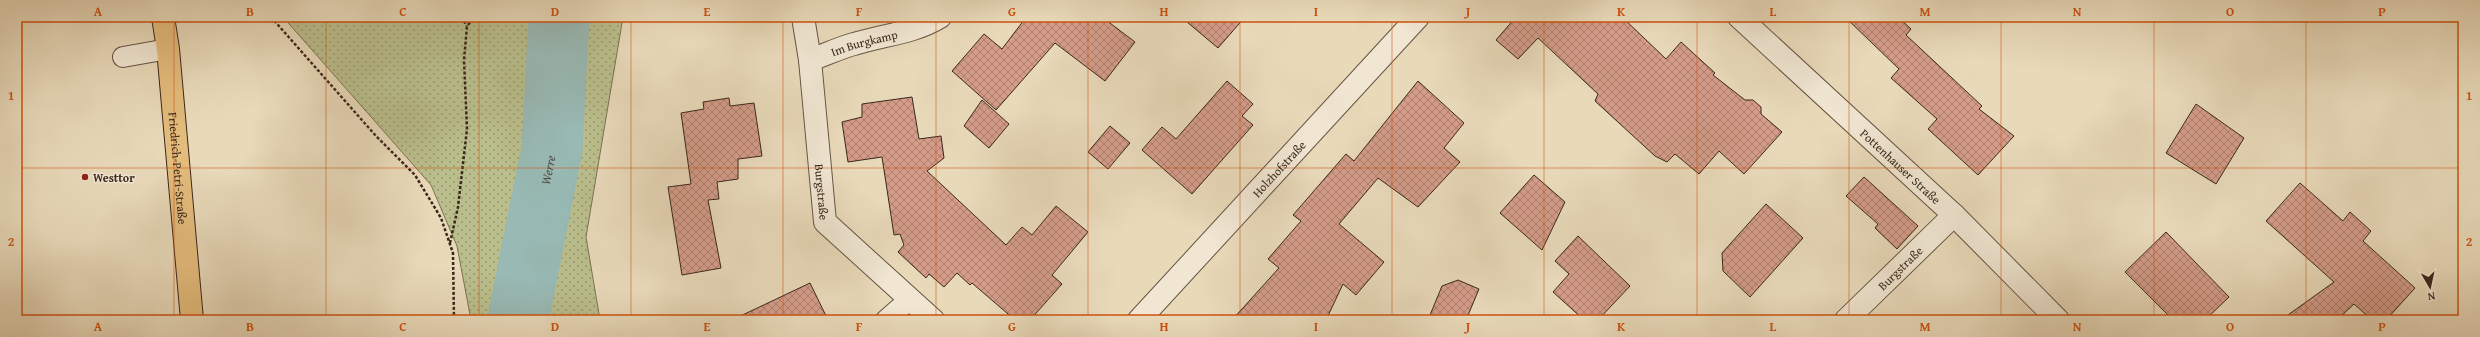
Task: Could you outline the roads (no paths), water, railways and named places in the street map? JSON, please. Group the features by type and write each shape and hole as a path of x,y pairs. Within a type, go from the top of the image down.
{"main road":[{"name":"Friedrich-Petri-Straße","path":"163,17 168,49 192,320"}],"street":[{"name":"Burgstraße","path":"803,17 810,60 825,222 933,320"},
{"name":"Im Burgkamp","path":"810,60 854,44 908,31 929,24 940,17"},
{"name":"Holzhofstraße","path":"1139,320 1418,17"},
{"name":"Pottenhauser Straße","path":"1739,17 1954,215 2058,320"},
{"name":"Burgstraße","path":"1846,320 1954,215"}],"lane":[{"path":"123,57 168,49"},
{"path":"886,320 910,299"}],"waterway":[{"name":"Werre","path":"518,320 552,149 559,17"}],"place":[{"name":"Westtor","path":"85,177"}]}
